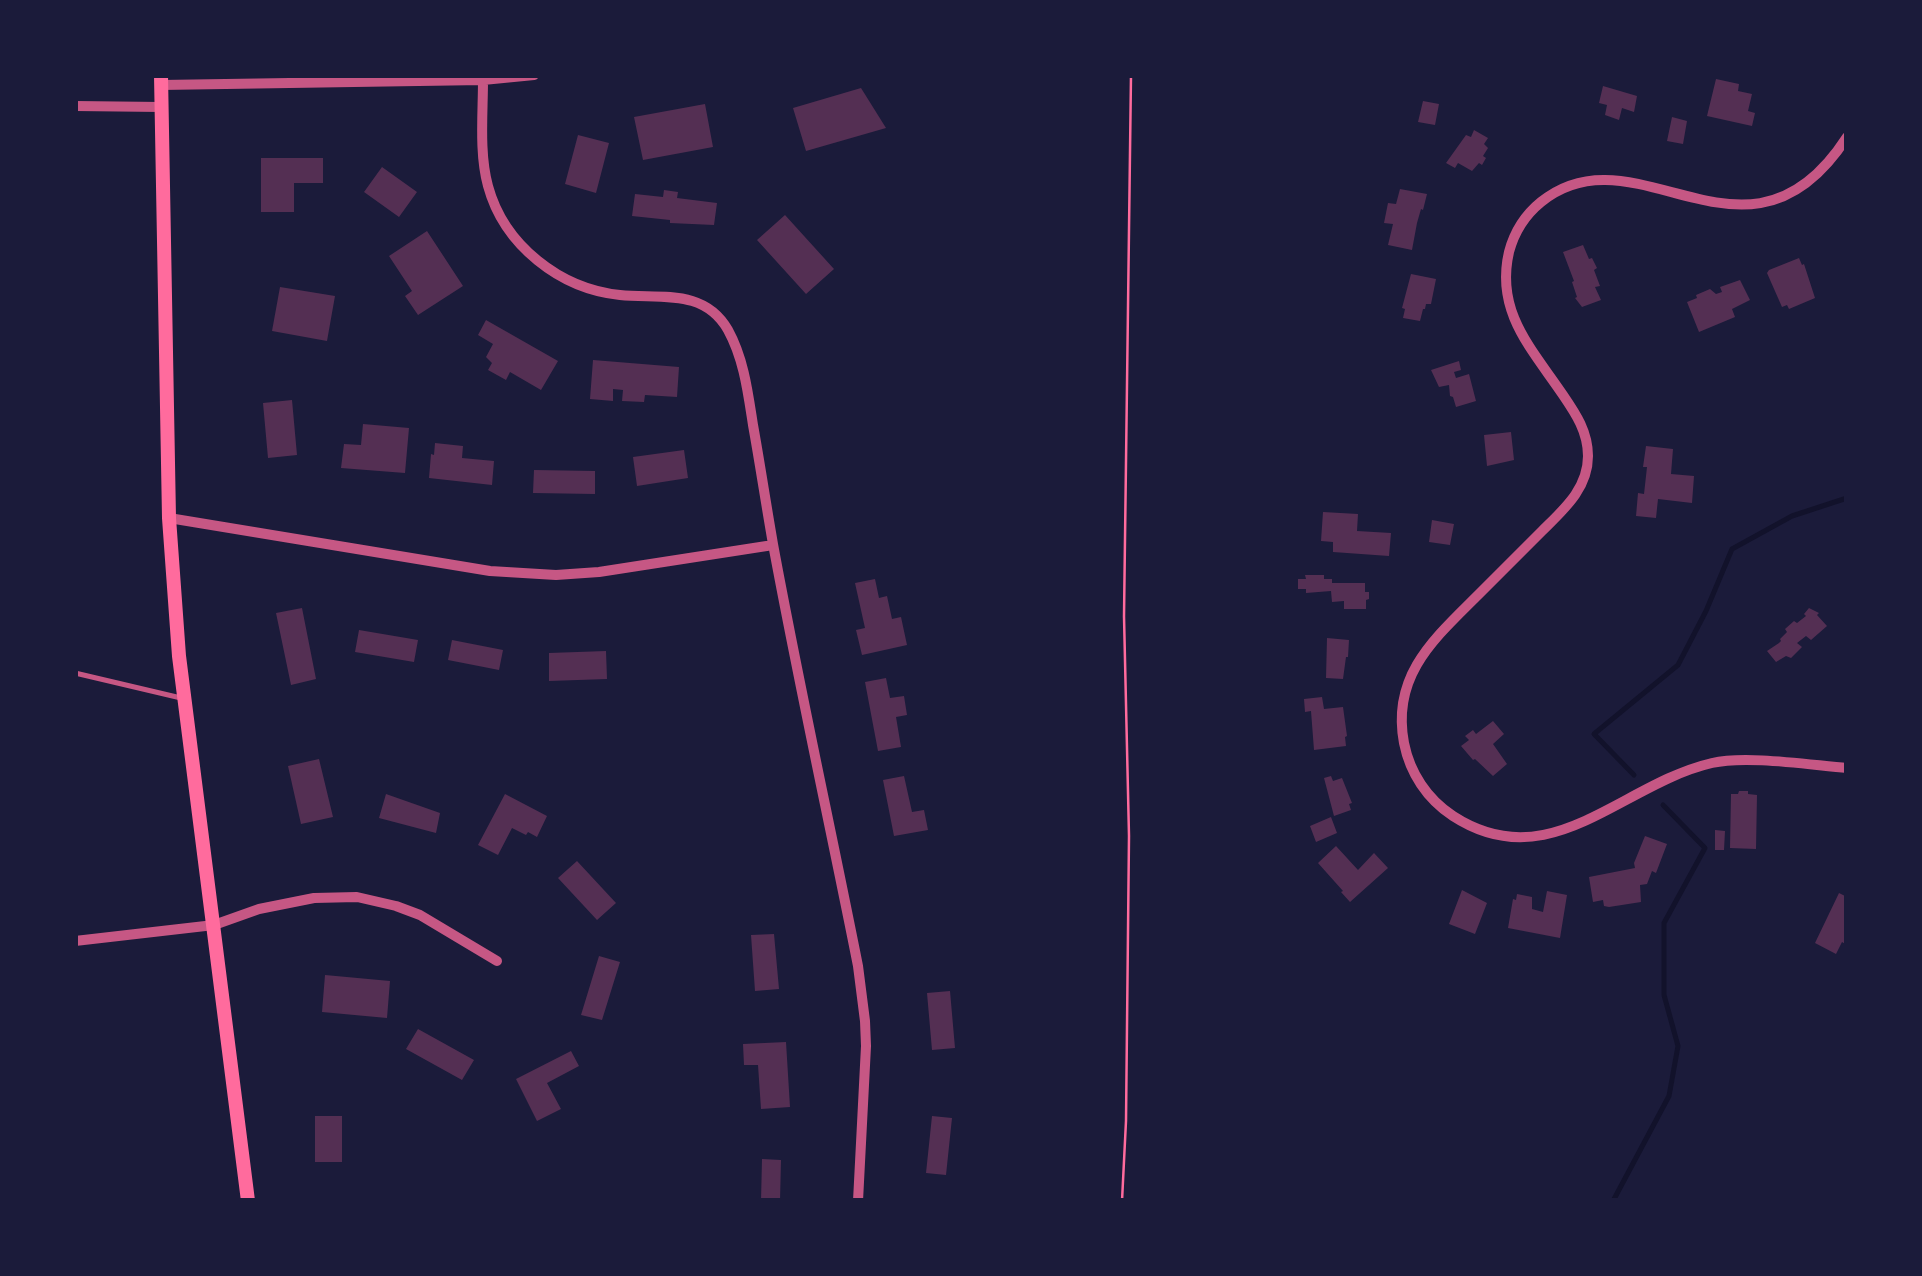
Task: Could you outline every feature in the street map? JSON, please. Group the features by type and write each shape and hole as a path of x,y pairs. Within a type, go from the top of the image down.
{"main road":[{"path":"161,80 168,518 178,656 248,1201"}],"street":[{"path":"161,80 483,80 534,75"},
{"path":"483,80 488,184 497,209 527,251 547,269 596,291 672,296 700,303 728,330 741,362 773,544 858,966 865,1020 858,1201"},
{"path":"75,106 162,108"},
{"path":"1847,138 1809,182 1762,203 1728,205 1634,184 1600,181 1567,187 1538,204 1526,217 1508,258 1508,304 1520,331 1582,426 1588,456 1586,470 1582,484 1563,510 1430,642 1412,674 1402,729 1410,764 1432,799 1463,822 1515,838 1546,836 1572,828 1684,771 1714,762 1748,760 1847,768"},
{"path":"168,518 490,571 536,575 599,572 773,544"},
{"path":"75,942 214,925 259,909 314,898 357,897 420,915 497,961"}],"lane":[{"path":"75,673 184,699"}],"path":[{"path":"1122,1201 1129,836 1124,616 1131,75"}],"building":[{"path":"1716,79 1739,84 1738,91 1752,94 1748,111 1755,113 1752,126 1707,116"},
{"path":"1603,86 1637,96 1634,112 1622,108 1619,120 1605,115 1607,105 1599,103"},
{"path":"861,88 886,128 806,151 793,108"},
{"path":"1423,101 1439,104 1435,125 1418,122"},
{"path":"705,104 713,147 643,160 634,117"},
{"path":"1672,117 1687,121 1683,144 1667,141"},
{"path":"1474,130 1488,138 1482,165 1479,163 1472,171 1458,163 1455,168 1446,163 1466,135 1471,137"},
{"path":"578,135 609,143 596,193 565,184"},
{"path":"261,158 323,158 323,183 294,183 294,212 261,212"},
{"path":"382,167 417,192 399,217 364,192"},
{"path":"1400,189 1427,194 1412,250 1388,245 1393,224 1384,223 1388,203 1396,204"},
{"path":"664,190 678,192 677,198 717,203 714,225 632,216 635,194 663,197"},
{"path":"785,215 834,269 806,294 757,240"},
{"path":"427,231 463,286 418,315 405,296 412,291 389,256"},
{"path":"1583,245 1597,268 1594,270 1600,286 1595,287 1601,300 1582,307 1575,298 1574,281 1563,252"},
{"path":"1799,258 1815,298 1789,309 1787,305 1782,307 1767,273"},
{"path":"1411,274 1436,279 1431,304 1426,304 1420,321 1403,318"},
{"path":"1740,280 1750,300 1732,309 1735,317 1699,332 1687,302 1710,289 1716,294 1722,292 1720,287"},
{"path":"280,287 335,296 327,341 272,331"},
{"path":"486,320 558,361 541,390 510,372 506,380 488,370 492,363 486,357 493,344 478,335"},
{"path":"593,360 679,367 677,397 645,395 644,402 622,401 623,390 613,389 613,401 590,399"},
{"path":"1459,361 1461,370 1454,372 1456,378 1469,374 1476,401 1456,407 1449,385 1439,387 1431,370"},
{"path":"292,400 297,455 268,458 263,403"},
{"path":"363,424 409,428 405,473 341,468 344,444 361,445"},
{"path":"1511,432 1514,460 1487,466 1484,435"},
{"path":"435,443 463,446 462,458 494,461 492,485 429,478"},
{"path":"1646,446 1673,449 1671,474 1694,476 1692,503 1658,499 1656,518 1636,516 1638,493 1644,494"},
{"path":"684,450 688,478 637,486 633,457"},
{"path":"534,470 595,471 595,494 533,493"},
{"path":"1323,512 1358,514 1357,531 1391,533 1389,556 1333,552 1333,542 1321,541"},
{"path":"1432,520 1454,524 1450,545 1429,542"},
{"path":"1305,575 1324,575 1332,583 1365,583 1365,592 1369,592 1366,609 1344,609 1344,601 1332,602 1331,591 1306,593 1306,589 1298,589 1298,579 1306,579"},
{"path":"875,579 879,598 887,596 892,619 901,617 907,645 862,655 856,630 865,628 855,583"},
{"path":"302,608 316,679 291,685 276,613"},
{"path":"1809,608 1819,613 1827,626 1811,640 1806,636 1797,643 1802,647 1791,658 1786,656 1776,662 1767,651 1781,641 1785,629 1806,616"},
{"path":"359,630 418,640 414,662 355,652"},
{"path":"1327,638 1349,640 1343,679 1326,678"},
{"path":"452,640 503,650 499,670 448,660"},
{"path":"606,651 607,679 549,681 549,653"},
{"path":"886,678 890,698 904,696 907,715 896,717 901,747 878,751 865,682"},
{"path":"1322,697 1324,709 1343,707 1346,746 1314,750 1311,711 1305,712 1304,699"},
{"path":"1493,721 1504,734 1493,744 1507,764 1493,776 1461,746 1469,740 1465,736 1473,730 1476,734"},
{"path":"319,759 333,817 301,824 288,766"},
{"path":"904,776 912,812 924,810 928,830 894,836 883,780"},
{"path":"1331,776 1333,781 1342,778 1352,803 1351,810 1334,816 1324,778"},
{"path":"1739,791 1757,795 1756,849 1730,848 1731,794"},
{"path":"386,794 440,813 436,833 379,818"},
{"path":"505,794 547,816 537,837 512,828 498,855 478,845"},
{"path":"1331,817 1337,833 1316,842 1310,826"},
{"path":"1715,830 1725,831 1724,850 1715,850"},
{"path":"1645,836 1667,844 1656,873 1652,871 1647,884 1640,885 1641,902 1609,907 1604,906 1603,900 1593,902 1589,877 1635,868"},
{"path":"1336,846 1358,870 1374,853 1388,868 1350,902 1318,863"},
{"path":"577,861 616,903 597,920 558,878"},
{"path":"1462,890 1487,903 1475,934 1449,924"},
{"path":"1547,891 1567,895 1560,938 1508,928 1517,894 1532,897 1532,909 1543,912"},
{"path":"1839,893 1847,897 1847,945 1842,942 1836,954 1815,943"},
{"path":"774,934 779,989 755,991 751,935"},
{"path":"599,956 620,962 602,1020 581,1015"},
{"path":"325,975 390,981 387,1018 322,1012"},
{"path":"950,991 955,1048 932,1050 927,993"},
{"path":"418,1029 474,1060 462,1080 406,1049"},
{"path":"786,1042 790,1107 761,1109 758,1065 744,1065 743,1044"},
{"path":"571,1051 579,1066 547,1083 561,1109 537,1121 516,1079"},
{"path":"315,1116 342,1116 342,1162 315,1162"},
{"path":"932,1116 952,1118 946,1175 926,1173"},
{"path":"762,1159 781,1160 780,1201 761,1201"}],"waterway":[{"path":"1634,775 1594,734 1678,665 1732,549 1792,516 1847,498"},
{"path":"1613,1201 1669,1096 1678,1046 1664,995 1664,923 1705,848 1663,805"}]}
